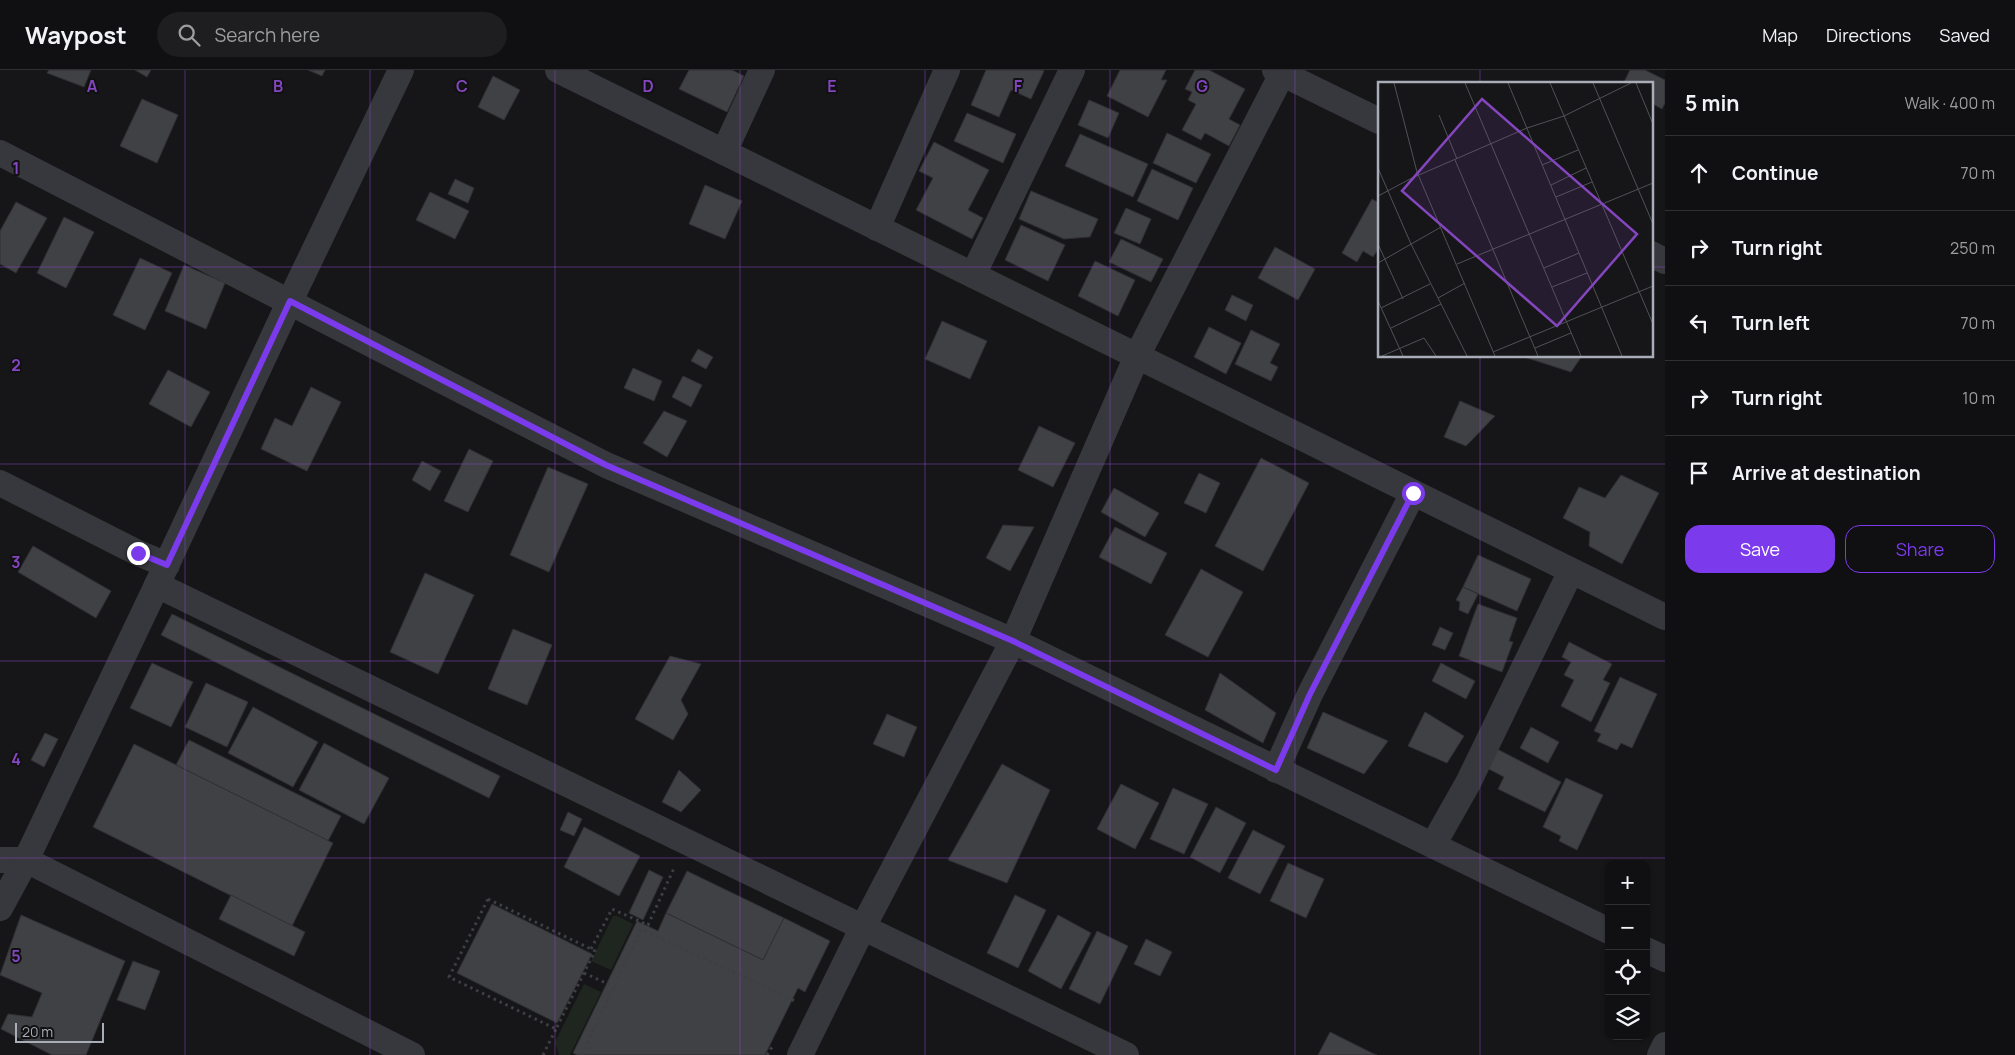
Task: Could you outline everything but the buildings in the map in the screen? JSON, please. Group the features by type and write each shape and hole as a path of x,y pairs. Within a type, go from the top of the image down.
{"street":[{"path":"0,908 26,860 401,70"},
{"path":"558,70 1665,617"},
{"path":"724,152 762,70"},
{"path":"877,228 947,70"},
{"path":"973,275 1072,70"},
{"path":"800,1055 862,927 1013,641 1137,356 1280,71 1378,120"},
{"path":"0,152 606,465 1013,641 1605,929"},
{"path":"1652,254 1665,261"},
{"path":"0,483 138,553 162,575 862,927 1126,1055"},
{"path":"1276,770 1310,694 1413,493"},
{"path":"1433,845 1468,784 1572,571"},
{"path":"0,860 26,860 412,1055"},
{"path":"1650,952 1665,959"},
{"path":"1660,1055 1665,1045"}],"path":[{"path":"591,949 612,909 648,925 678,862"},
{"path":"543,1055 556,1029 584,973 595,951 488,899 450,977 556,1029"},
{"path":"582,1055 641,929 795,1001 791,1009"},
{"path":"584,973 615,987"},
{"path":"767,1055 775,1040"}],"shaded area":[{"path":"613,916 633,924 611,970 591,961"},
{"path":"584,984 601,992 570,1055 559,1055 555,1042"}],"route":[{"path":"138,553 167,565 290,301 606,465 1013,641 1276,770 1310,694 1413,493"}]}
